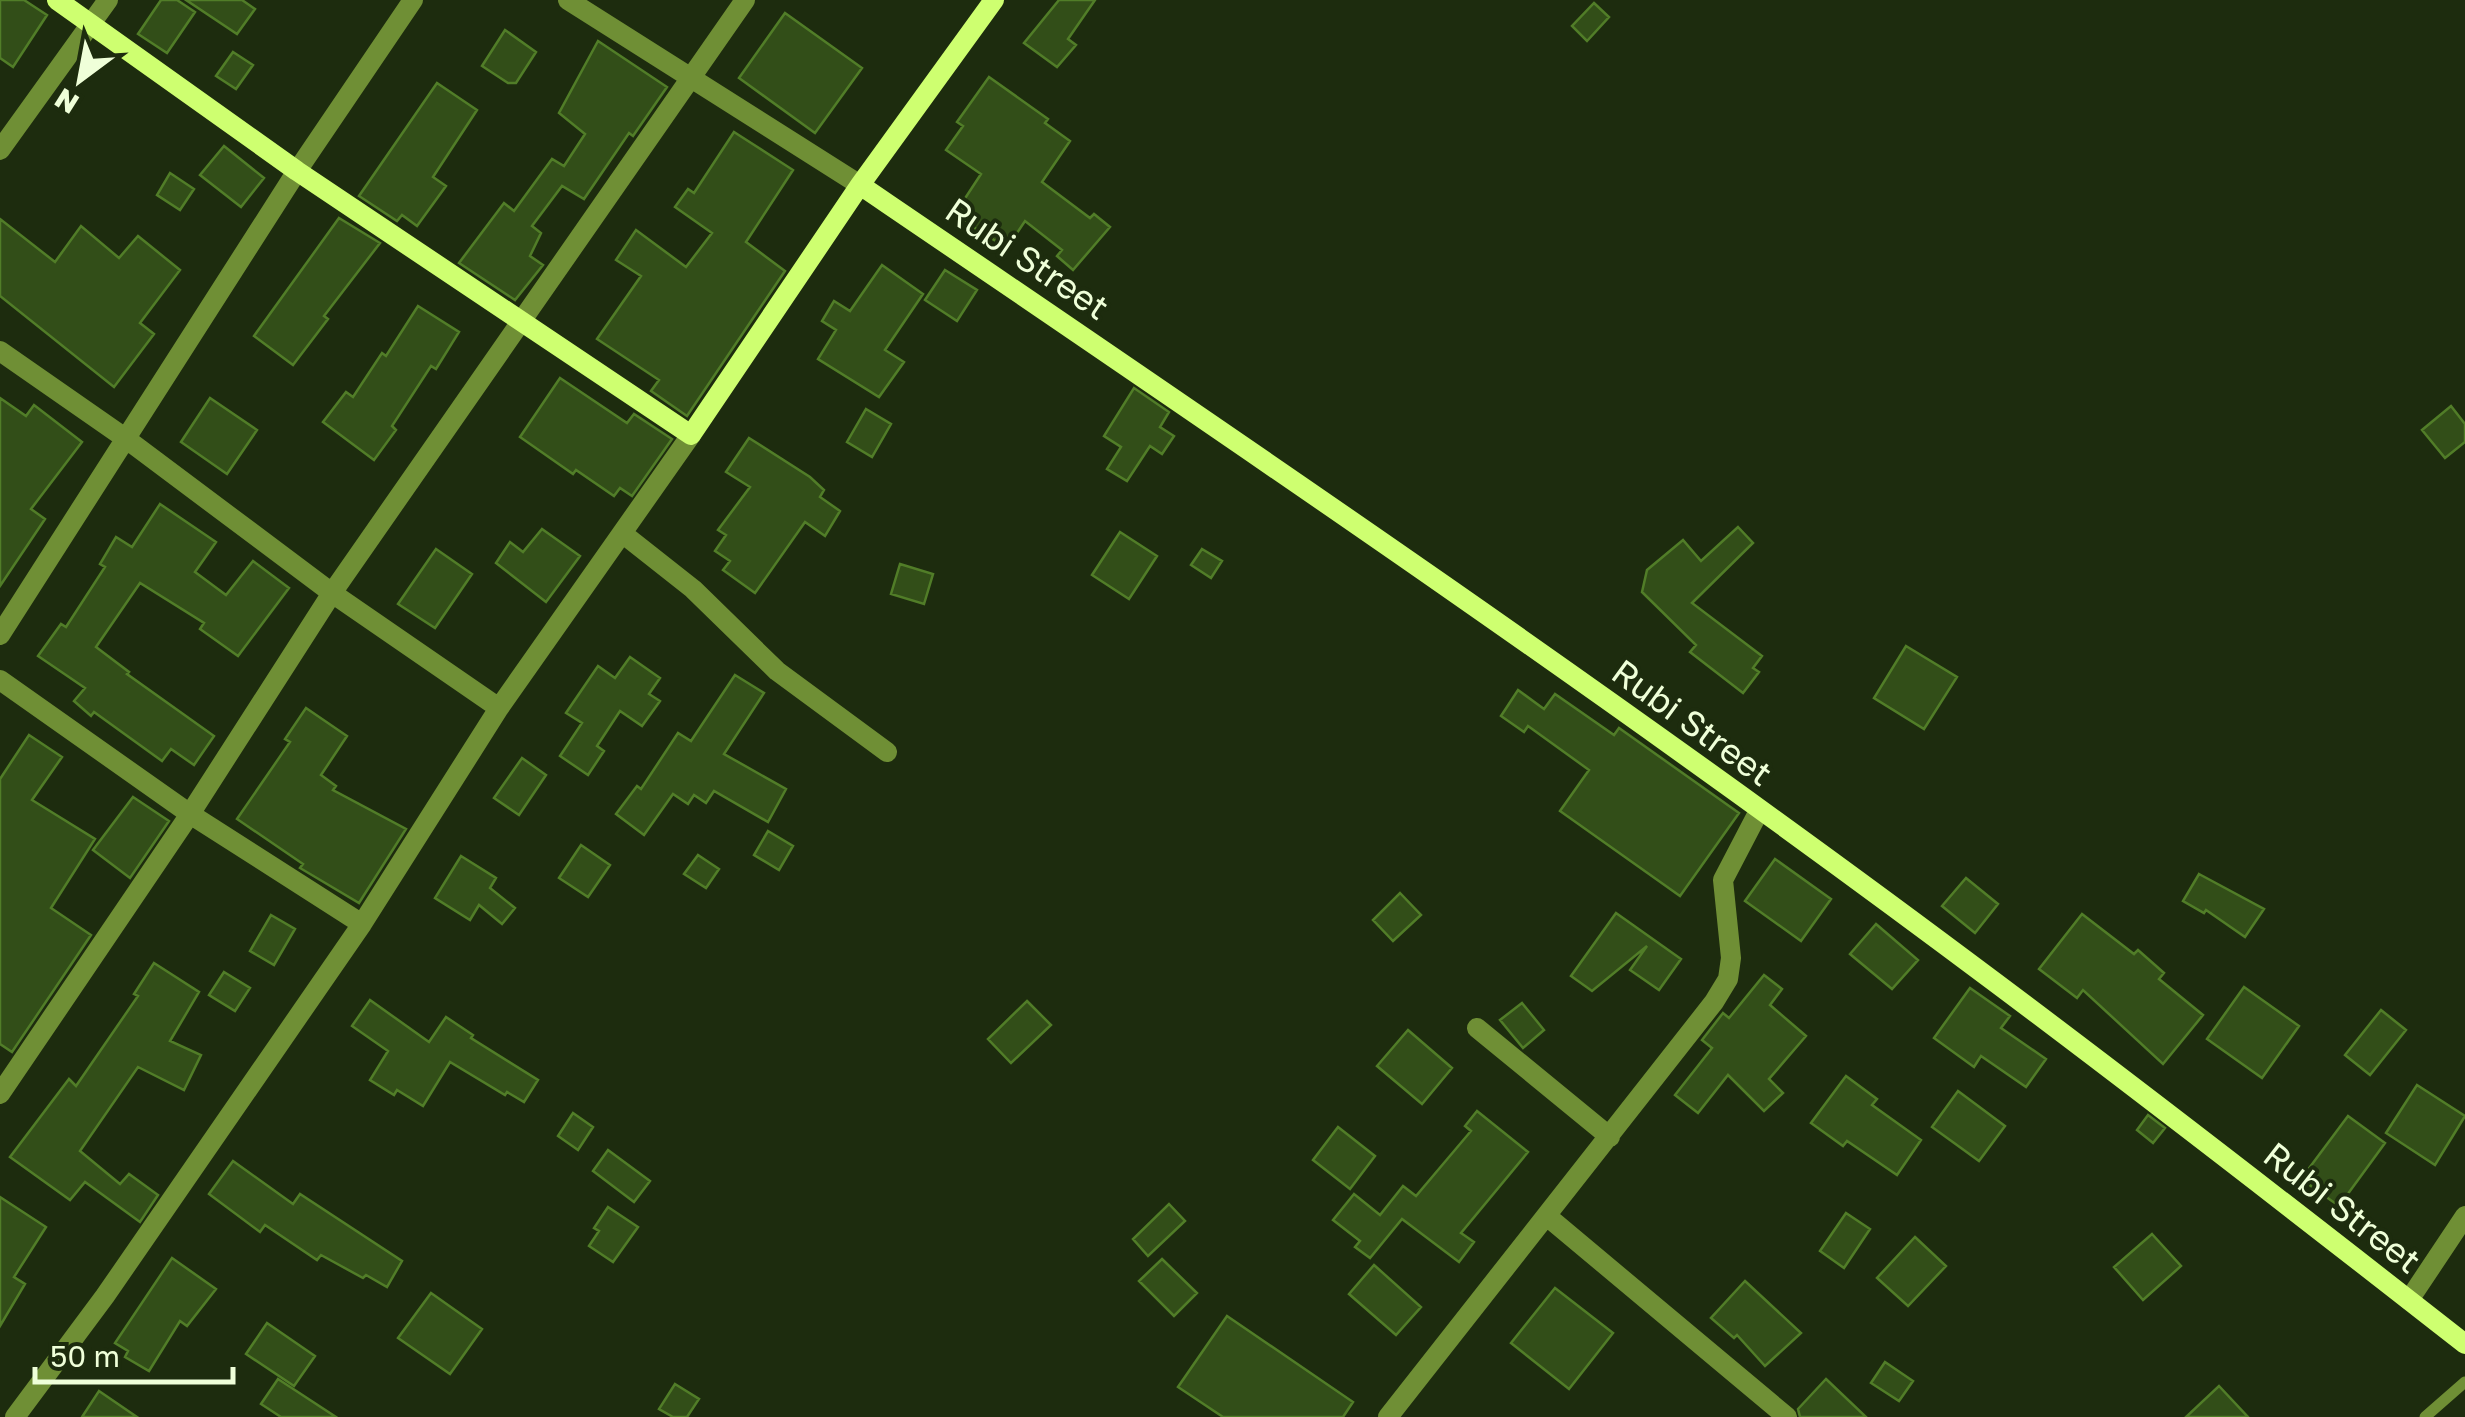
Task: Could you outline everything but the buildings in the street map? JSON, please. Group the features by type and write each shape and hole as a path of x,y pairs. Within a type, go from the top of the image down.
{"street":[{"path":"57,0 297,171 692,435"},
{"path":"0,150 108,0"},
{"path":"0,635 297,171 414,0"},
{"path":"568,0 860,185"},
{"path":"0,1094 190,814 332,594 745,0"},
{"path":"15,1417 105,1296 362,924 499,708 692,435 860,185 994,0"},
{"name":"Rubi Street","path":"860,185 1296,481 1759,811 1990,979 2465,1344"},
{"path":"0,351 125,438 332,594 499,708"},
{"path":"622,533 693,589 777,671 887,752"},
{"path":"0,680 190,814 362,924"},
{"path":"1388,1417 1714,1002 1728,979 1730,926 1723,880 1759,811"},
{"path":"1477,1028 1610,1138"},
{"path":"2409,1300 2465,1216"},
{"path":"1548,1217 1787,1417"}],"lane":[{"path":"2425,1417 2465,1382"}]}
